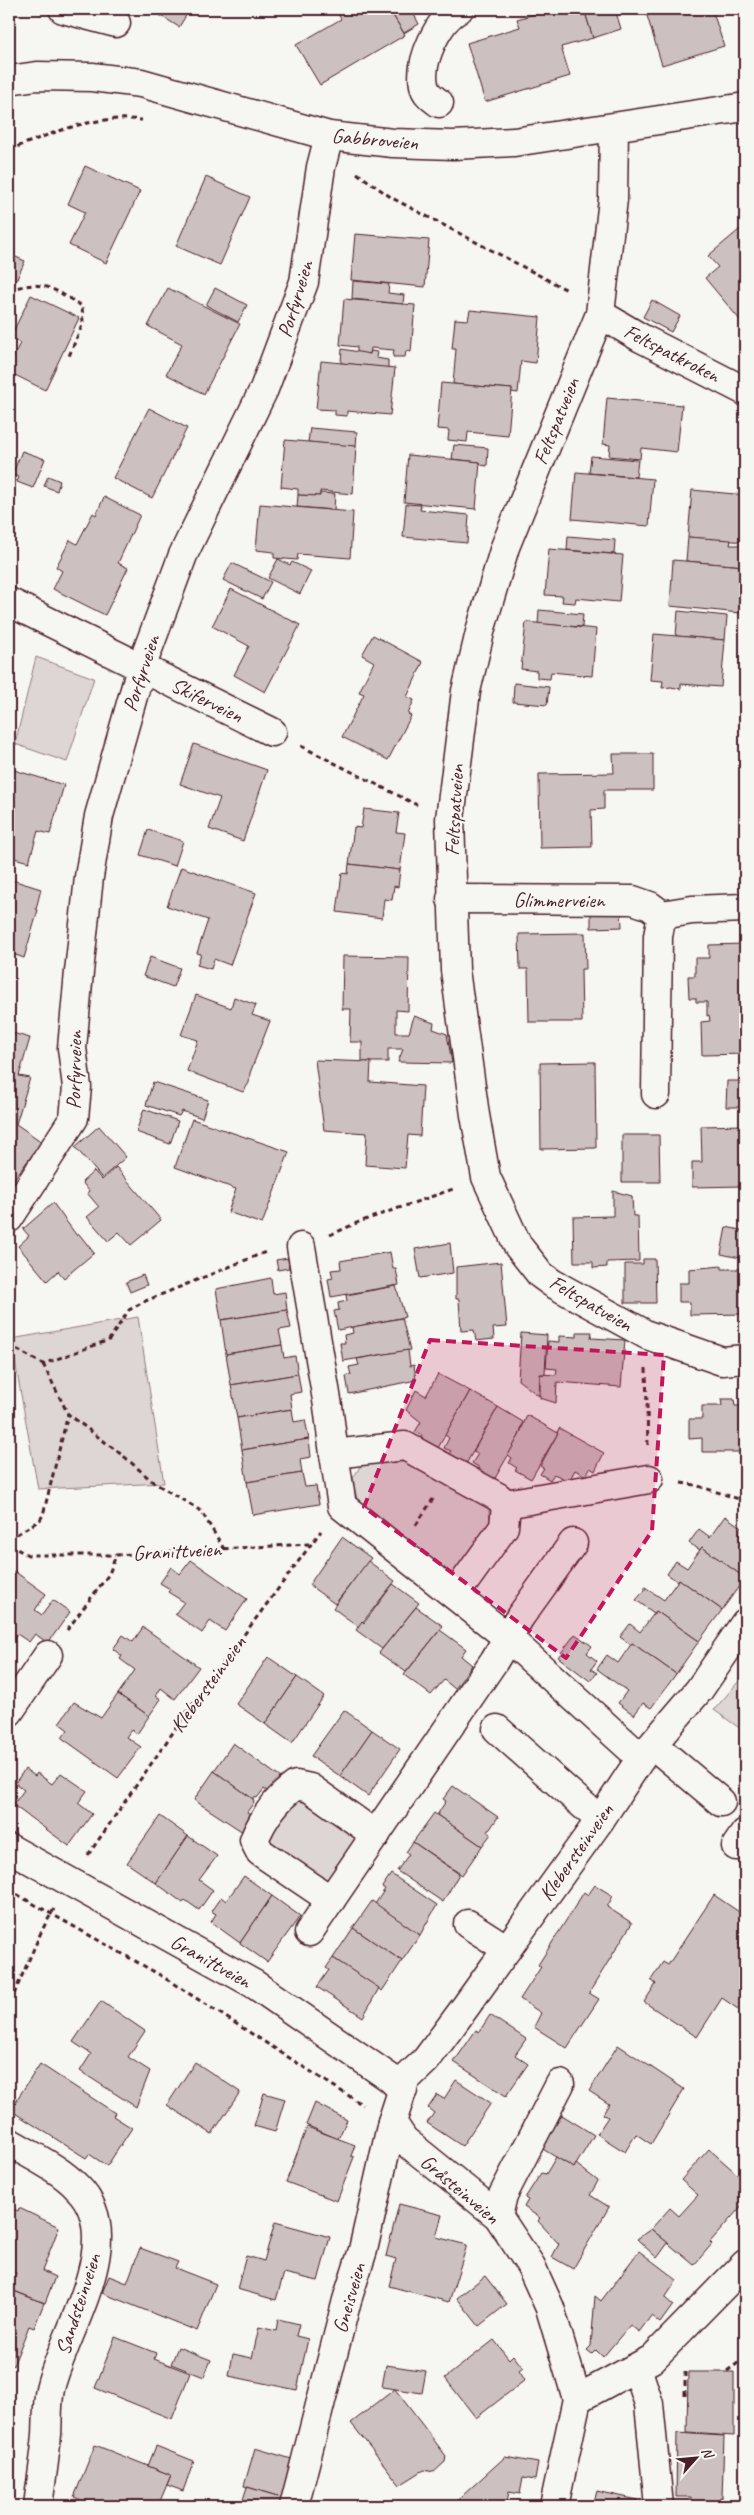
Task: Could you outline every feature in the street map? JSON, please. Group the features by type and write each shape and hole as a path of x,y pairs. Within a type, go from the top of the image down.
{"street":[{"path":"63,9 116,23"},
{"path":"439,102 428,94 424,85 429,48 441,24 460,9"},
{"name":"Gabbroveien","path":"9,80 37,76 92,77 141,83 329,136 453,145 514,142 745,107"},
{"name":"Feltspatveien","path":"614,128 613,199 600,314 506,547 481,628 466,692 450,818 451,899 455,970 471,1087 486,1177 518,1246 541,1274 552,1284 648,1335 722,1361 745,1359"},
{"name":"Porfyrveien","path":"9,1218 74,1118 77,1087 72,1048 89,877 99,816 141,668 183,555 264,389 304,282 321,167 329,136"},
{"name":"Feltspatkroken","path":"600,314 641,338 745,391"},
{"name":"Skiferveien","path":"9,602 272,732"},
{"name":"Glimmerveien","path":"451,899 633,900 650,906 662,915"},
{"path":"656,1094 658,936 662,915 692,910 745,908"},
{"path":"301,1248 328,1406 342,1506 647,1751 721,1802"},
{"path":"334,1454 405,1446 498,1497 506,1504"},
{"path":"506,1504 649,1479"},
{"path":"454,1595 504,1527 506,1504"},
{"path":"309,1932 573,1543"},
{"name":"Klebersteinveien","path":"402,2090 406,2079 426,2060 600,1820 647,1751 699,1690 745,1622"},
{"path":"20,1703 48,1655"},
{"path":"497,1729 600,1820"},
{"path":"332,1900 260,1852 254,1840 260,1824 282,1795 296,1785 310,1788 376,1835"},
{"name":"Granittveien","path":"9,1848 254,1984 390,2078 402,2090"},
{"path":"468,1924 507,1949"},
{"path":"498,2216 503,2195 560,2084"},
{"name":"Gneisveien","path":"294,2506 347,2300 363,2250 392,2122 402,2090"},
{"name":"Gråsteinveien","path":"392,2122 404,2140 498,2216 531,2266 550,2308 577,2399 559,2446 554,2506"},
{"name":"Sandsteinveien","path":"9,2142 66,2176 80,2190 94,2211 98,2233 96,2259 50,2389 47,2436 38,2506"},
{"path":"577,2399 652,2359 745,2264"},
{"path":"637,2368 649,2404 659,2506"}],"path":[{"path":"9,150 96,120 126,118 144,120"},
{"path":"321,167 358,174 392,198 576,295 600,314"},
{"path":"9,290 30,283 53,289 82,306 83,323 69,356"},
{"path":"272,732 417,805"},
{"path":"44,1364 109,1340 129,1310 143,1302 284,1245 301,1248 359,1222 486,1177"},
{"path":"648,1335 646,1402 649,1479 694,1485 745,1501"},
{"path":"9,1345 44,1364 68,1414 126,1458 153,1482 201,1511 224,1548"},
{"path":"9,1539 40,1520 43,1514 68,1414"},
{"path":"399,1550 436,1496 451,1492 461,1477"},
{"name":"Klebersteinveien","path":"86,1858 194,1702 310,1544 342,1506"},
{"name":"Granittveien","path":"48,1655 109,1574 116,1555 310,1544"},
{"path":"9,1545 28,1555 116,1555"},
{"path":"9,1890 160,1975 392,2122"},
{"path":"14,1994 52,1914"},
{"path":"726,2372 745,2358"}],"highlighted area":[{"path":"430,1340 664,1355 652,1531 566,1658 364,1507"}],"shaded area":[{"path":"36,657 94,678 67,762 15,744"},
{"path":"138,1317 164,1483 38,1489 11,1339"},
{"path":"401,1456 488,1502 491,1529 454,1580 358,1505 353,1478 363,1462"},
{"path":"745,1674 745,1732 714,1710"},
{"path":"303,1794 360,1835 326,1885 263,1841"}],"building":[{"path":"150,9 190,9 179,27"},
{"path":"335,9 389,9 405,35 320,85 296,45 341,19"},
{"path":"389,9 411,9 419,24 404,33"},
{"path":"552,9 584,9 593,38 561,47 570,76 485,102 467,43 520,27 517,19"},
{"path":"584,9 615,9 621,29 593,38"},
{"path":"645,9 712,9 724,46 662,65"},
{"path":"85,166 140,191 106,263 69,245 85,212 68,204"},
{"path":"206,177 250,197 220,265 176,246"},
{"path":"745,225 745,326 705,278 718,267 708,256"},
{"path":"355,234 429,240 425,287 351,280"},
{"path":"9,254 25,261 15,283 9,280"},
{"path":"353,281 389,284 388,293 404,295 403,304 352,299"},
{"path":"168,288 240,324 204,394 166,374 182,344 148,326"},
{"path":"215,288 247,305 238,322 206,305"},
{"path":"31,295 79,318 45,390 9,372 9,366 20,343 10,338"},
{"path":"344,299 415,305 411,352 406,351 405,357 393,357 394,350 371,348 370,354 357,353 357,347 340,345"},
{"path":"652,300 680,316 671,332 643,317"},
{"path":"470,310 540,317 536,363 521,361 518,393 511,392 512,389 453,384 456,349 452,349 455,319 468,320"},
{"path":"342,349 370,354 371,351 377,352 376,358 388,360 388,368 341,363"},
{"path":"321,361 395,368 390,415 347,411 347,416 335,415 335,410 316,409"},
{"path":"441,383 512,389 508,436 468,432 467,442 448,440 449,430 437,429"},
{"path":"607,398 682,405 677,452 641,448 640,459 609,456 610,445 603,444"},
{"path":"149,408 187,428 152,498 113,478"},
{"path":"310,428 357,432 356,447 308,442"},
{"path":"285,440 356,446 353,494 320,491 320,496 298,495 298,489 281,487"},
{"path":"454,445 488,448 487,466 481,465 480,462 452,459"},
{"path":"22,451 45,459 33,488 17,482 19,477 12,475"},
{"path":"408,455 480,462 476,509 404,502"},
{"path":"591,456 638,460 636,477 589,473"},
{"path":"576,472 653,479 649,526 572,519"},
{"path":"48,476 60,481 57,491 44,486"},
{"path":"692,490 745,495 745,542 688,537"},
{"path":"320,493 335,494 334,510 297,507 298,495 320,496"},
{"path":"104,497 140,515 118,563 128,568 105,615 53,589 62,571 56,567 70,540 77,544 93,513 96,515"},
{"path":"260,504 353,512 350,558 298,554 297,560 274,558 274,552 256,550"},
{"path":"406,504 421,505 420,510 469,515 467,543 403,537"},
{"path":"568,536 615,540 614,554 567,550"},
{"path":"688,537 731,540 730,545 745,545 744,566 686,561"},
{"path":"549,549 623,555 619,602 576,598 575,603 562,602 563,596 545,595"},
{"path":"278,559 290,565 292,562 311,571 300,594 268,578"},
{"path":"673,560 744,566 740,613 670,606"},
{"path":"232,563 271,582 262,599 223,580"},
{"path":"231,589 300,625 265,692 234,675 249,646 212,626"},
{"path":"539,610 583,614 582,627 538,624"},
{"path":"678,611 727,616 725,640 676,636"},
{"path":"526,622 596,629 592,676 551,672 550,679 537,678 537,671 521,669"},
{"path":"654,634 725,640 721,687 681,684 681,689 662,688 663,681 650,680"},
{"path":"373,635 423,662 407,697 414,700 408,714 411,716 388,760 342,737 364,694 359,692 374,662 362,655"},
{"path":"514,683 549,687 547,705 513,702"},
{"path":"194,744 267,770 243,841 209,829 220,798 180,784"},
{"path":"613,754 653,754 653,790 604,790 604,809 591,810 592,847 540,848 539,774 614,773"},
{"path":"14,770 64,785 50,834 38,831 29,862 14,858 12,865 9,864 9,788"},
{"path":"364,809 399,813 396,832 405,833 400,870 349,864 354,827 361,828"},
{"path":"148,830 183,841 175,866 140,855"},
{"path":"349,864 400,870 398,887 394,886 392,900 384,899 382,918 337,912 342,873 348,874"},
{"path":"181,867 256,893 230,965 214,959 211,969 197,965 201,954 197,953 208,920 167,906"},
{"path":"9,879 41,889 36,909 38,910 24,958 13,954 9,970"},
{"path":"621,910 622,927 591,928 591,911"},
{"path":"585,933 586,969 581,969 582,1022 529,1022 528,969 520,969 519,934"},
{"path":"745,944 745,1054 702,1055 701,1022 710,1021 709,1015 707,1016 707,1002 696,1002 696,998 689,998 688,976 695,976 695,958 709,958 709,945"},
{"path":"343,956 409,957 408,1011 396,1010 396,1033 409,1033 414,1016 434,1023 433,1029 447,1034 452,1063 398,1062 403,1049 388,1049 388,1062 362,1062 362,1042 350,1042 351,1009 342,1009"},
{"path":"150,957 180,968 173,987 143,976"},
{"path":"196,995 231,1008 234,997 256,1005 252,1015 270,1021 250,1073 249,1083 243,1092 187,1071 198,1040 181,1035"},
{"path":"9,1032 30,1038 19,1076 30,1078 16,1124 42,1142 11,1183 9,1181"},
{"path":"315,1060 371,1062 370,1082 423,1086 420,1136 408,1135 405,1168 365,1165 367,1133 324,1130"},
{"path":"595,1062 596,1148 541,1149 540,1063"},
{"path":"727,1081 745,1081 745,1107 726,1107"},
{"path":"153,1082 208,1100 202,1118 182,1111 179,1116 146,1105"},
{"path":"144,1109 178,1121 170,1144 136,1132"},
{"path":"192,1119 289,1152 262,1224 228,1212 236,1189 175,1167"},
{"path":"745,1125 745,1186 692,1187 692,1162 702,1162 701,1126"},
{"path":"99,1126 126,1157 102,1178 75,1147"},
{"path":"622,1135 659,1135 660,1182 622,1182"},
{"path":"116,1167 161,1220 131,1245 119,1232 108,1241 87,1217 99,1207 87,1193 89,1191 82,1182 94,1171 102,1180"},
{"path":"613,1191 632,1196 633,1216 638,1216 639,1261 607,1262 607,1267 593,1268 593,1262 574,1262 573,1217 613,1216"},
{"path":"53,1203 77,1236 79,1234 94,1253 64,1278 58,1271 47,1281 18,1246 29,1236 23,1229"},
{"path":"726,1227 745,1231 745,1259 721,1254"},
{"path":"450,1243 453,1273 420,1278 415,1249"},
{"path":"390,1252 393,1269 396,1269 399,1285 331,1297 328,1279 333,1278 331,1270 341,1269 340,1261"},
{"path":"288,1258 289,1268 278,1270 276,1260"},
{"path":"643,1259 655,1259 656,1303 625,1303 625,1264 643,1264"},
{"path":"501,1262 507,1327 493,1328 494,1339 476,1341 474,1330 461,1331 459,1299 456,1299 456,1267"},
{"path":"722,1266 722,1269 745,1269 745,1314 690,1315 690,1302 679,1302 679,1283 689,1283 689,1269"},
{"path":"143,1275 147,1285 130,1292 126,1282"},
{"path":"271,1278 273,1294 285,1292 287,1310 221,1320 216,1289"},
{"path":"396,1286 405,1317 338,1330 334,1311 339,1310 338,1303 347,1301 346,1295"},
{"path":"287,1310 291,1328 279,1330 282,1345 226,1354 221,1320"},
{"path":"402,1318 410,1350 343,1361 340,1343 345,1343 344,1335 353,1333 352,1327"},
{"path":"577,1332 592,1332 591,1338 625,1340 621,1387 557,1382 556,1403 540,1398 540,1374 556,1375 557,1369 546,1368 548,1341 559,1342 559,1336 577,1337"},
{"path":"521,1333 547,1335 545,1374 540,1374 539,1396 518,1380"},
{"path":"282,1345 284,1358 295,1356 298,1374 231,1385 226,1354"},
{"path":"408,1350 410,1366 414,1365 416,1380 349,1394 346,1376 351,1375 349,1367 359,1365 357,1359"},
{"path":"298,1374 301,1392 290,1394 292,1409 237,1418 231,1385"},
{"path":"438,1374 470,1391 438,1448 420,1439 422,1435 415,1432 421,1422 406,1410 416,1390 426,1396"},
{"path":"470,1391 498,1407 466,1464 449,1454 451,1451 444,1448 449,1438 445,1435"},
{"path":"721,1399 734,1399 735,1406 745,1406 745,1452 702,1452 702,1438 689,1439 689,1419 702,1419 702,1406 722,1406"},
{"path":"498,1407 523,1422 519,1436 494,1480 478,1471 480,1468 472,1463 478,1454 473,1452"},
{"path":"292,1409 294,1422 305,1420 309,1439 242,1450 237,1418"},
{"path":"527,1415 558,1433 531,1479 515,1470 517,1468 509,1463 512,1458 508,1455 519,1436"},
{"path":"559,1428 604,1453 595,1471 590,1468 586,1476 575,1470 569,1481 554,1474 550,1480 540,1474 544,1468 540,1466"},
{"path":"309,1439 311,1457 300,1459 302,1473 247,1482 242,1450"},
{"path":"302,1473 305,1487 316,1486 319,1504 253,1515 247,1482"},
{"path":"725,1516 745,1530 745,1578 702,1547 700,1550 689,1543 699,1529 710,1537"},
{"path":"342,1537 371,1558 335,1604 309,1585"},
{"path":"702,1547 745,1578 722,1610 679,1579 677,1581 667,1574 676,1561 687,1568"},
{"path":"191,1560 247,1599 225,1631 210,1621 202,1633 175,1614 184,1602 168,1592 170,1589 160,1583 171,1567 180,1574"},
{"path":"368,1561 395,1581 359,1627 333,1608"},
{"path":"14,1571 46,1594 35,1610 42,1615 53,1600 70,1612 48,1643 35,1634 29,1642 17,1634 9,1646 9,1578"},
{"path":"679,1579 722,1610 699,1641 656,1611 654,1613 636,1600 645,1590 645,1587 664,1600"},
{"path":"393,1584 419,1603 382,1649 356,1630 362,1621 364,1623"},
{"path":"416,1607 443,1626 406,1672 379,1653"},
{"path":"656,1611 699,1641 676,1674 632,1643 631,1645 620,1637 630,1624 640,1632"},
{"path":"143,1627 199,1667 175,1699 161,1688 156,1696 161,1699 149,1716 118,1694 135,1670 120,1659 122,1656 113,1649 123,1635 133,1642"},
{"path":"440,1630 466,1649 461,1656 472,1665 455,1689 444,1680 431,1695 404,1675"},
{"path":"575,1634 592,1646 587,1653 597,1661 591,1669 597,1673 590,1681 558,1657"},
{"path":"632,1643 676,1674 651,1708 643,1703 634,1715 618,1703 627,1691 597,1669 607,1655 618,1663"},
{"path":"268,1657 297,1677 265,1724 236,1704"},
{"path":"297,1677 324,1696 292,1743 265,1724"},
{"path":"118,1694 149,1716 137,1734 131,1730 126,1737 141,1747 118,1778 62,1738 68,1730 59,1723 74,1702 101,1718"},
{"path":"344,1710 372,1730 340,1776 311,1756"},
{"path":"372,1730 400,1749 368,1796 340,1776"},
{"path":"233,1743 281,1778 270,1793 264,1789 257,1798 254,1797 253,1799 214,1771"},
{"path":"25,1769 35,1776 37,1773 52,1784 61,1773 87,1791 78,1803 92,1814 69,1846 13,1805 24,1790 15,1783"},
{"path":"214,1771 253,1799 254,1802 247,1812 254,1817 243,1832 194,1800"},
{"path":"453,1786 498,1817 488,1832 491,1834 482,1846 437,1815 446,1801 443,1799"},
{"path":"434,1813 482,1846 462,1875 413,1842"},
{"path":"160,1816 188,1836 156,1883 127,1863"},
{"path":"188,1836 217,1856 199,1880 213,1890 199,1910 185,1900 183,1903 156,1883"},
{"path":"413,1842 459,1874 443,1902 397,1871 409,1854 406,1852"},
{"path":"391,1874 437,1905 420,1935 375,1904 385,1889 382,1887"},
{"path":"244,1876 272,1896 240,1943 211,1922 216,1914 211,1911 221,1897 226,1901"},
{"path":"595,1885 613,1896 607,1907 632,1923 589,1993 599,1999 567,2048 534,2027 541,2013 520,1999 541,1967 538,1965 584,1892 588,1895"},
{"path":"714,1895 745,1916 745,1934 738,1944 745,1949 745,1999 738,2009 722,1998 697,2037 644,2002 656,1984 651,1980 663,1962 668,1965"},
{"path":"272,1896 300,1916 267,1962 240,1943"},
{"path":"372,1901 420,1935 402,1961 353,1928"},
{"path":"353,1928 402,1961 382,1991 333,1958"},
{"path":"333,1958 379,1988 363,2017 317,1987 329,1970 326,1968"},
{"path":"101,2001 145,2031 128,2057 150,2071 136,2107 80,2071 91,2054 73,2042"},
{"path":"490,2015 526,2039 515,2055 528,2064 506,2096 454,2062 476,2030 479,2032"},
{"path":"618,2045 684,2089 651,2144 636,2134 625,2152 597,2134 608,2117 603,2114 609,2104 589,2091"},
{"path":"195,2062 240,2092 212,2134 167,2105"},
{"path":"40,2064 115,2113 113,2116 132,2128 107,2166 89,2154 86,2158 10,2110"},
{"path":"456,2080 491,2103 462,2146 427,2123 434,2113 428,2108 437,2095 444,2099"},
{"path":"264,2093 285,2099 275,2132 254,2126"},
{"path":"315,2103 347,2120 338,2139 306,2125"},
{"path":"562,2115 594,2135 574,2168 541,2148"},
{"path":"307,2127 355,2145 351,2156 354,2157 337,2201 286,2182"},
{"path":"709,2149 745,2181 745,2202 710,2242 712,2244 694,2265 651,2229 670,2208 679,2216 698,2195 681,2180"},
{"path":"556,2157 574,2168 576,2164 598,2181 590,2195 609,2207 573,2269 552,2257 559,2244 538,2221 540,2218 524,2207 528,2200 525,2198 541,2173 546,2174"},
{"path":"399,2204 442,2215 436,2237 467,2245 449,2302 389,2286 396,2259 386,2256"},
{"path":"9,2207 18,2211 19,2208 59,2227 42,2271 55,2277 45,2303 9,2289 16,2273 9,2270"},
{"path":"275,2222 330,2237 318,2281 284,2273 276,2300 237,2289 246,2256 264,2261"},
{"path":"651,2229 668,2243 657,2258 637,2239"},
{"path":"140,2248 178,2262 175,2268 216,2284 197,2331 102,2293 109,2276 127,2283"},
{"path":"639,2251 677,2280 665,2298 673,2305 660,2323 651,2316 639,2332 630,2325 603,2357 596,2350 592,2354 587,2350 591,2346 595,2296 601,2301"},
{"path":"485,2276 507,2304 479,2326 457,2298"},
{"path":"11,2290 44,2303 34,2328 29,2326 13,2366 9,2364 9,2296"},
{"path":"278,2319 299,2324 296,2336 308,2339 297,2390 229,2376 233,2354 252,2358 259,2327 276,2331"},
{"path":"115,2337 156,2353 154,2359 190,2373 172,2419 95,2388"},
{"path":"494,2340 509,2359 513,2355 523,2368 519,2371 525,2380 476,2418 445,2378"},
{"path":"178,2347 211,2360 204,2377 171,2364"},
{"path":"386,2365 426,2371 422,2393 382,2387"},
{"path":"688,2372 734,2372 734,2436 687,2433"},
{"path":"395,2389 446,2456 445,2462 434,2472 424,2470 400,2485 351,2423"},
{"path":"677,2433 724,2436 722,2498 720,2498 720,2506 691,2506 691,2497 676,2497"},
{"path":"95,2445 171,2475 158,2506 96,2506 74,2497"},
{"path":"156,2446 194,2461 183,2491 167,2485 171,2475 148,2466"},
{"path":"255,2448 295,2460 284,2498 244,2486"},
{"path":"505,2457 538,2463 535,2480 523,2478 520,2494 509,2492 506,2506 451,2506"},
{"path":"247,2487 284,2498 282,2506 241,2506"},
{"path":"597,2491 638,2500 637,2506 593,2506"},
{"path":"199,2502 215,2506 198,2506"}]}
